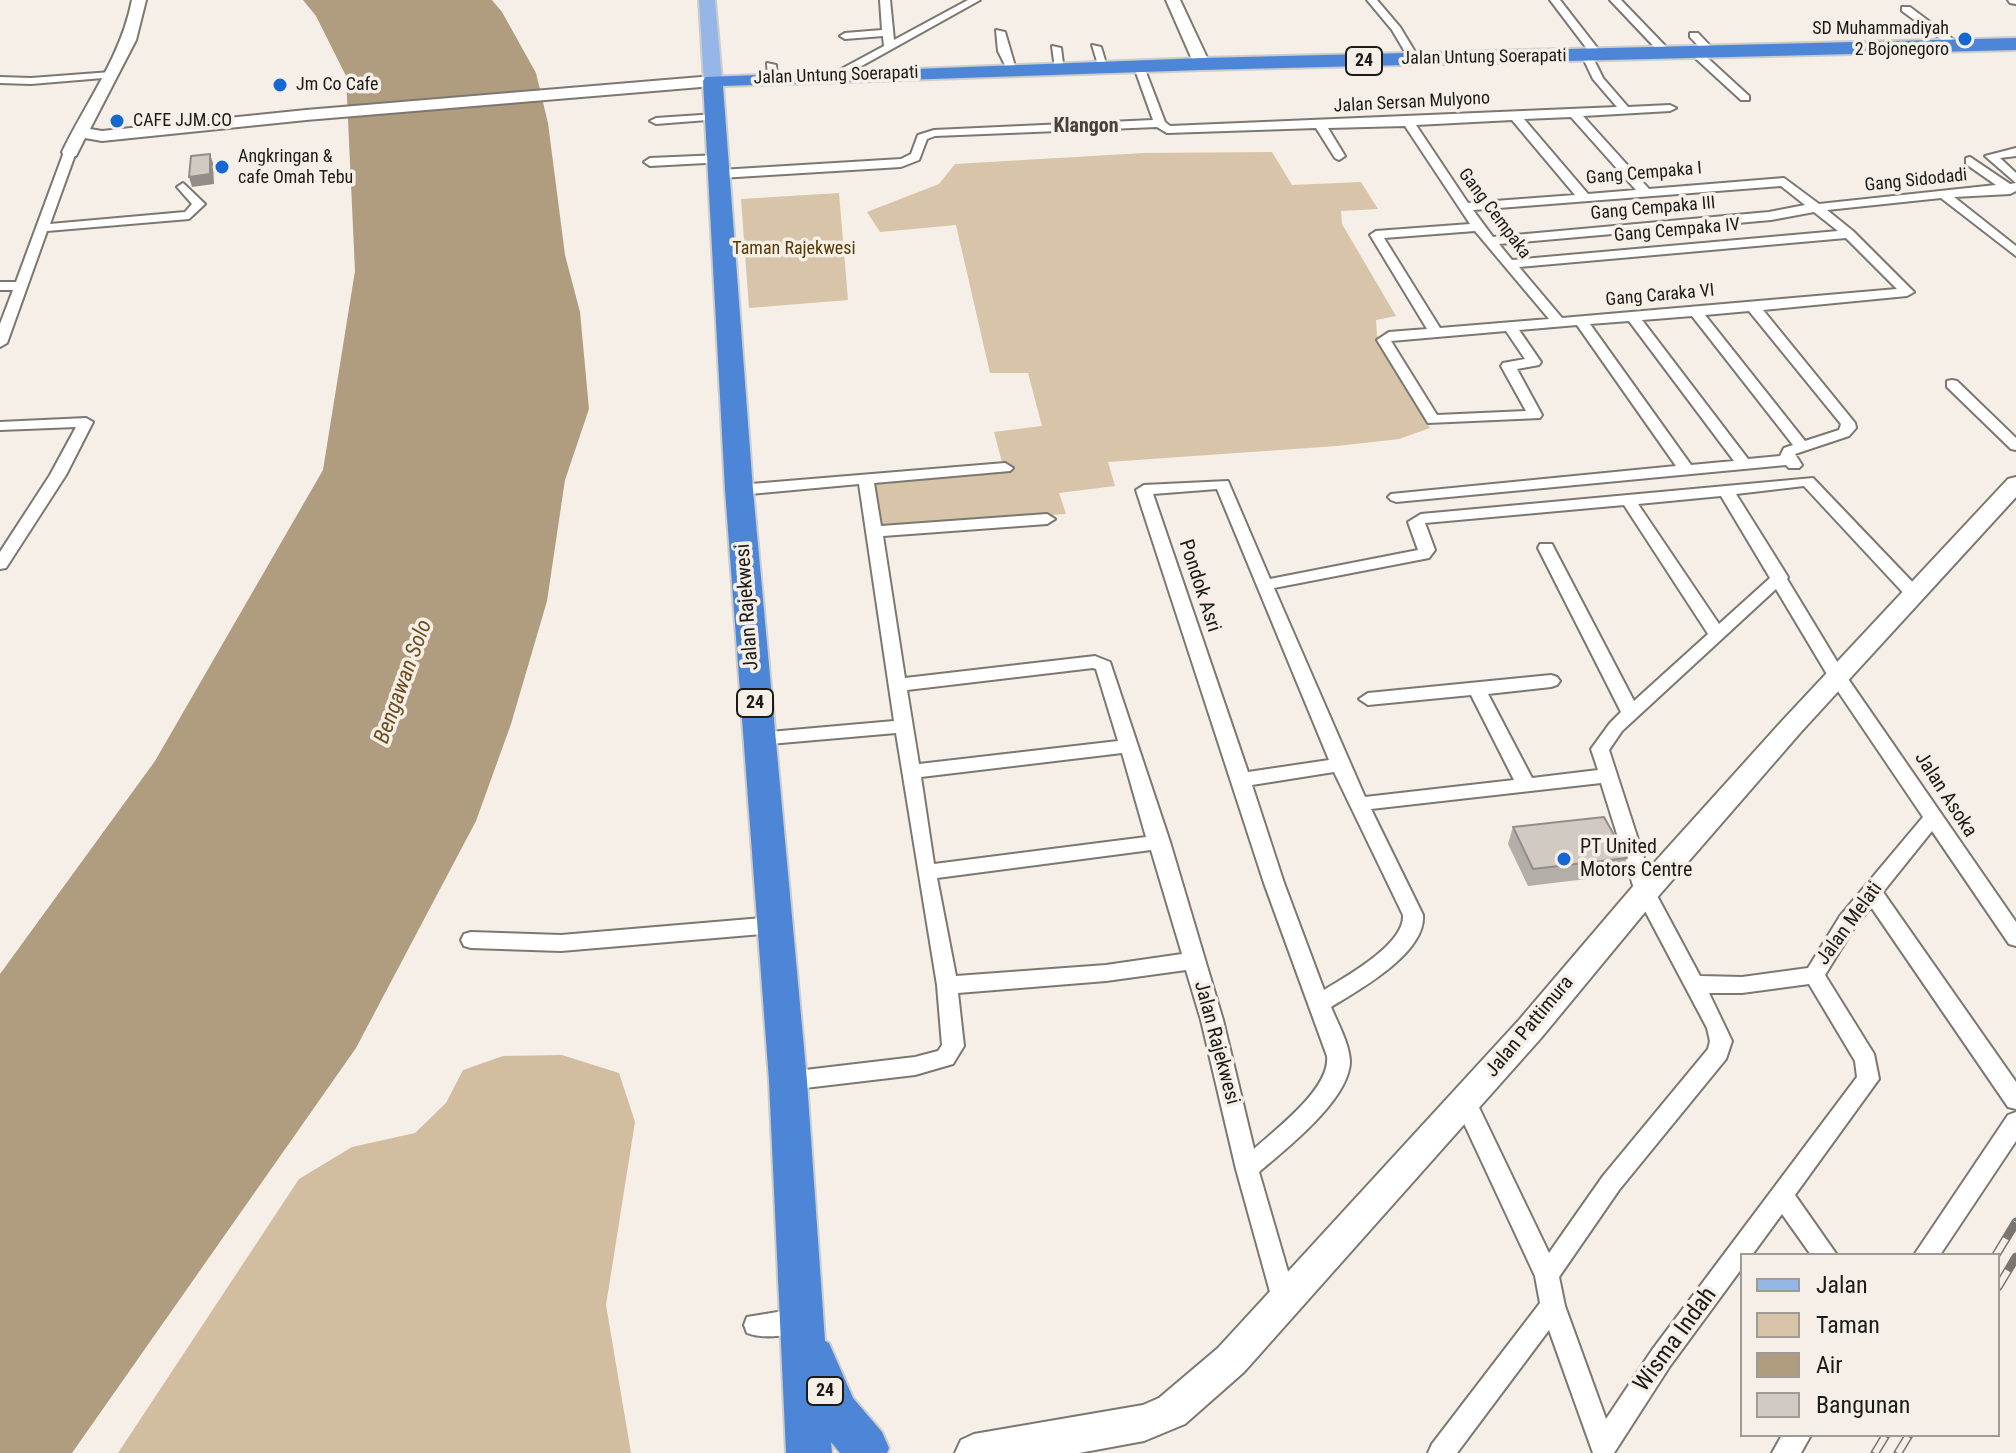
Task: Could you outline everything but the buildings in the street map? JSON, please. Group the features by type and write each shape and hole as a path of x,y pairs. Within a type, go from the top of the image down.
{"highway":[{"name":"Jalan Untung Soerapati","path":"713,81 772,71 836,76 1202,64 1668,55 1701,47 2016,44"},
{"name":"Jalan Rajekwesi","path":"713,81 739,490 788,1081 802,1322"},
{"name":"24","path":"802,1322 829,1399 851,1434 867,1452"},
{"name":"24","path":"802,1322 809,1453"}],"main road":[{"path":"707,0 713,81"}],"street":[{"path":"0,343 81,126 128,48 139,0"},
{"path":"885,0 889,47"},
{"path":"836,76 975,0"},
{"path":"1173,0 1202,64"},
{"path":"1372,0 1396,29 1415,60"},
{"path":"1555,0 1592,56 1598,79 1626,111"},
{"path":"1615,0 1668,55"},
{"path":"1906,9 1957,46"},
{"path":"845,36 888,27 900,20"},
{"path":"913,20 933,23"},
{"path":"1000,32 1003,51 1013,71"},
{"path":"1096,47 1104,68"},
{"path":"1701,47 1745,98"},
{"path":"1056,48 1060,69"},
{"path":"1139,67 1160,123"},
{"path":"0,80 111,75"},
{"path":"70,152 83,142 102,136 306,115 713,81"},
{"name":"Jalan Sersan Mulyono","path":"720,166 910,161 918,157 922,137 934,133 1160,123 1166,130 1320,125 1670,108"},
{"path":"1574,113 1645,192"},
{"path":"1515,116 1584,197"},
{"path":"656,121 716,117"},
{"name":"Gang Cempaka","path":"1408,122 1478,227 1559,323"},
{"path":"1320,125 1339,156"},
{"path":"81,126 83,133 102,136"},
{"path":"2014,187 1991,156 2016,152"},
{"path":"1970,161 2014,187"},
{"path":"650,162 720,166"},
{"name":"Gang Cempaka I","path":"1464,207 1778,181 1790,184 1820,208"},
{"path":"44,228 189,215 199,204 183,187"},
{"name":"Gang Sidodadi","path":"1820,208 1946,197 2014,187"},
{"path":"1946,197 2016,252"},
{"name":"Gang Caraka VI","path":"1511,328 1534,362 1508,366 1537,415 1438,421 1428,416 1384,340 1389,336 1907,292 1820,208"},
{"name":"Gang Cempaka III","path":"1489,241 1771,216 1785,211 1820,208"},
{"path":"1436,333 1376,235 1478,227"},
{"name":"Gang Cempaka IV","path":"1508,264 1849,234"},
{"path":"0,286 23,286"},
{"path":"1753,307 1848,423 1849,428 1844,433 1789,451 1787,455 1915,595"},
{"path":"1695,311 1802,447"},
{"path":"1632,316 1744,464"},
{"path":"1581,321 1686,469"},
{"path":"1952,384 2016,446"},
{"path":"0,426 86,422 58,475 8,540 0,564"},
{"path":"1396,497 1790,460"},
{"path":"739,490 1005,468"},
{"path":"788,1081 915,1066 945,1058 953,1046 947,985 926,872 866,479"},
{"path":"1264,585 1423,554 1427,550 1416,527 1416,522 1421,519 1808,481"},
{"name":"Pondok Asri","path":"1241,780 1144,490 1223,484 1340,765 1413,915 1414,925 1404,941 1354,982 1319,1004"},
{"name":"Jalan Pattimura","path":"974,1453 1144,1423 1172,1411 1231,1360 1465,1102 1645,892 1837,677 2016,484"},
{"name":"Jalan Asoka","path":"1726,491 1837,677 2016,938"},
{"path":"1628,500 1716,633"},
{"path":"872,532 1047,519"},
{"path":"1546,548 1631,713"},
{"path":"1465,1102 1547,1275 1611,1183 1718,1053 1721,1041 1717,1027 1645,892 1600,749 1606,738 1631,713 1780,577"},
{"name":"Jalan Rajekwesi","path":"899,685 1100,663 1104,666 1212,1020 1247,1169 1284,1299"},
{"path":"1368,699 1551,681"},
{"path":"1477,689 1526,785"},
{"path":"758,739 904,726"},
{"path":"911,772 1130,746"},
{"path":"1247,1169 1308,1112 1336,1075 1339,1064 1274,883 1241,780 1340,765"},
{"path":"1359,804 1607,776"},
{"name":"Jalan Melati","path":"1695,984 1742,985 1814,975 1832,942 1933,817"},
{"path":"926,872 1160,842"},
{"path":"1871,891 2016,1100"},
{"path":"471,940 561,943 774,925"},
{"path":"947,985 1106,973 1194,961"},
{"name":"Wisma Indah","path":"1741,1253 1868,1079 1866,1060 1814,975"},
{"path":"1927,1253 2016,1122"},
{"path":"1783,1197 1824,1253"},
{"name":"Wisma Indah","path":"1604,1450 1661,1358 1740,1254"},
{"name":"Wisma Indah","path":"1547,1275 1553,1306 1604,1450"},
{"path":"1441,1453 1553,1306"},
{"path":"756,1325 802,1322"}],"green space":[{"path":"1272,152 1292,185 1361,182 1378,209 1341,211 1342,224 1396,316 1376,320 1377,335 1430,428 1399,439 1337,446 1108,462 1115,486 1059,493 1066,514 877,528 873,484 1008,472 1010,469 1002,462 994,432 1042,426 1028,373 990,373 956,225 880,232 867,212 939,184 955,164 1144,153"},
{"name":"Taman Rajekwesi","path":"839,193 848,300 749,308 741,199"}],"shaded area":[{"path":"562,1055 619,1073 635,1122 606,1305 631,1453 118,1453 299,1179 352,1147 415,1133 446,1103 463,1070 503,1056"}],"water":[{"name":"Bengawan Solo","path":"303,0 492,0 502,12 536,73 548,123 565,255 580,312 589,409 565,480 547,601 511,724 476,821 356,1048 72,1453 0,1453 0,974 155,761 323,470 355,271 346,76 316,16"}],"railway":[{"path":"1997,1253 2016,1222"},
{"path":"2000,1284 2016,1257"},
{"path":"1875,1453 1885,1437"},
{"path":"1898,1453 1908,1437"}],"place":[{"name":"SD Muhammadiyah 2 Bojonegoro","path":"1965,39"},
{"name":"Jm Co Cafe","path":"280,85"},
{"name":"CAFE JJM.CO","path":"117,121"},
{"name":"Angkringan & cafe Omah Tebu","path":"222,167"},
{"name":"PT United Motors Centre","path":"1564,859"}],"district":[{"name":"Klangon","path":"1086,127"}]}
